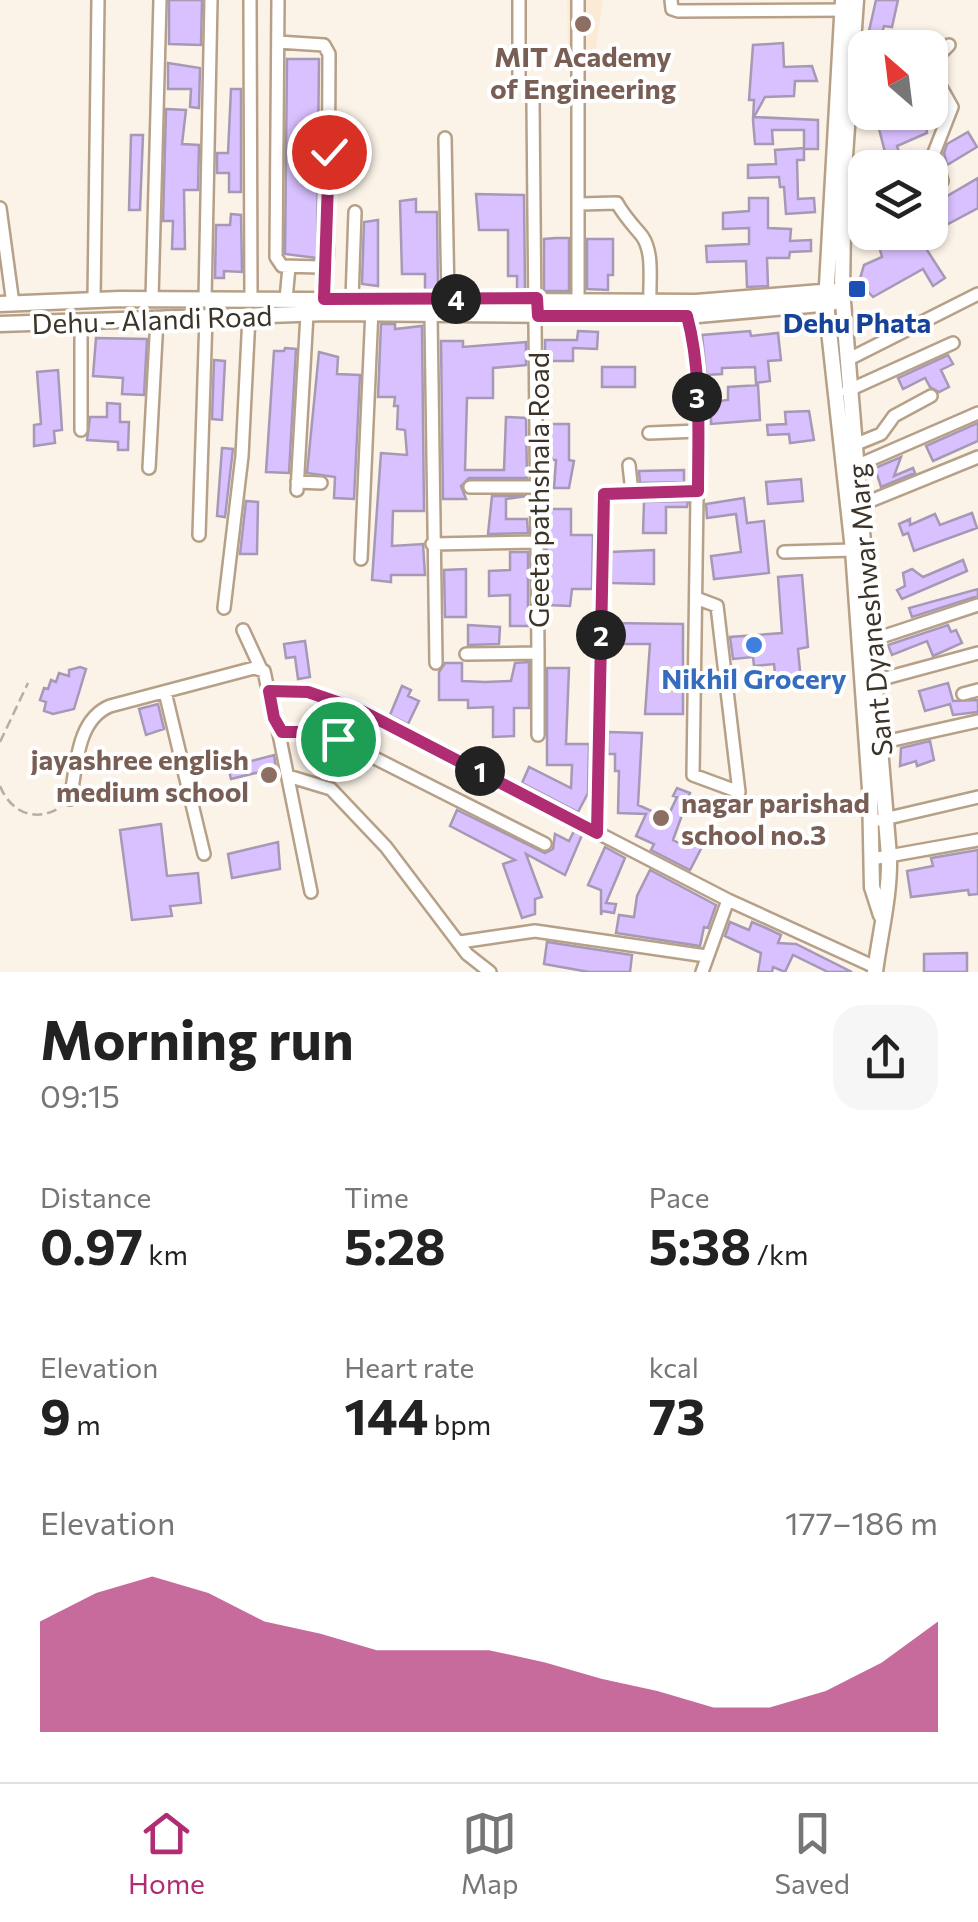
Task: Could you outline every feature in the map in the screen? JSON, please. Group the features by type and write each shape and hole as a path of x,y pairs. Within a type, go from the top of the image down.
{"main road":[{"path":"849,5 852,30"},
{"path":"843,391 834,297 849,5"},
{"path":"834,297 851,130"},
{"name":"Dehu - Alandi Road","path":"6,304 94,299 352,299 373,307 431,314 687,316 834,297"},
{"name":"Dehu - Alandi Road","path":"0,324 306,314 448,299 718,301 834,297"},
{"name":"Sant Dyaneshwar Marg","path":"834,297 847,360 843,391 846,426 854,445 851,469 862,607 874,743 887,819 890,893 882,916 875,969"},
{"path":"846,426 851,469"},
{"path":"854,508 853,550 862,607"},
{"path":"874,743 872,887 882,916"}],"street":[{"path":"94,299 98,0"},
{"path":"152,299 160,0"},
{"path":"204,299 211,0"},
{"path":"250,0 252,299"},
{"path":"278,0 276,257 278,264 289,267 320,267 326,262"},
{"path":"519,0 519,74"},
{"path":"578,0 578,316"},
{"path":"671,0 672,9 678,11 849,5"},
{"path":"278,42 318,44 330,54 324,299"},
{"name":"Geeta pathshala Road","path":"466,654 538,653 538,316 533,102"},
{"path":"445,138 448,299"},
{"path":"580,204 617,204 641,236 648,252 650,301"},
{"path":"0,208 6,304"},
{"path":"352,299 355,212"},
{"path":"286,299 289,267"},
{"path":"847,360 978,294"},
{"path":"360,560 373,307"},
{"path":"306,314 297,486 321,482"},
{"path":"431,314 436,663"},
{"path":"224,608 242,456 249,316"},
{"path":"687,316 695,343 698,431 693,775 740,792 717,606 696,598"},
{"path":"199,535 206,317"},
{"path":"149,468 158,319"},
{"path":"81,321 81,430"},
{"path":"843,391 954,342"},
{"path":"854,445 881,434 894,416 931,396"},
{"path":"851,469 978,414"},
{"path":"648,434 698,431"},
{"path":"854,508 978,457"},
{"path":"629,465 632,493"},
{"path":"470,487 537,487"},
{"path":"597,833 604,494 698,491"},
{"path":"432,544 537,542"},
{"path":"784,552 853,550"},
{"path":"866,642 978,604"},
{"path":"244,630 269,691 312,892"},
{"path":"538,653 538,735"},
{"path":"869,683 978,653"},
{"path":"70,799 84,732 92,718 110,706 261,669"},
{"path":"963,694 978,690"},
{"path":"269,691 308,692 360,710 728,900 875,969"},
{"path":"165,692 204,854"},
{"path":"874,743 978,721"},
{"path":"278,729 286,734 312,732 338,739 545,844"},
{"path":"288,776 330,789 386,847 467,954 490,972"},
{"path":"871,820 978,797"},
{"path":"872,859 978,840"},
{"path":"702,972 728,900"},
{"path":"460,942 536,930 706,956"}],"path":[{"path":"0,742 28,683"},
{"path":"0,786 13,807 32,815 47,816 70,799"}],"shaded area":[{"name":"MIT Academy of Engineering","path":"567,0 603,0 596,49 568,55"}],"building":[{"path":"169,0 202,0 201,45 169,44"},
{"path":"876,0 898,0 892,27 869,30"},
{"path":"783,43 784,67 812,66 817,81 795,81 794,96 765,97 754,117 818,120 818,149 804,149 804,130 772,130 773,144 755,144 753,120 754,100 749,100 753,45"},
{"path":"287,59 319,59 317,258 285,254"},
{"path":"168,63 200,68 199,108 190,107 191,89 168,89"},
{"path":"231,89 241,89 241,192 229,192 229,173 217,173 217,153 228,153"},
{"path":"166,109 186,110 182,144 199,145 198,190 184,190 185,249 172,249 173,221 163,221"},
{"path":"879,130 927,130 897,146 898,150 884,150"},
{"path":"968,132 977,147 948,164 947,144"},
{"path":"131,135 143,135 140,210 129,210"},
{"path":"804,148 804,160 797,160 798,199 814,198 815,212 786,214 784,187 780,187 779,177 748,178 748,165 776,164 775,150"},
{"path":"978,178 978,208 948,224 948,196"},
{"path":"476,194 524,195 525,290 517,290 517,276 508,276 508,230 479,230"},
{"path":"749,198 768,198 768,228 791,229 790,241 811,240 811,251 790,252 789,258 767,258 768,286 747,287 746,261 707,262 706,246 749,244 749,228 723,229 723,213 749,211"},
{"path":"416,199 416,212 437,212 438,290 425,290 425,274 402,274 400,201"},
{"path":"231,214 241,215 242,272 224,271 224,278 215,278 216,225 230,225"},
{"path":"378,220 378,286 362,284 364,222"},
{"path":"569,238 569,291 544,291 544,239"},
{"path":"587,239 613,239 613,275 608,275 608,290 587,289"},
{"path":"880,250 927,250 945,278 933,286 923,269 873,297 859,282 864,265 882,257"},
{"path":"381,324 395,324 395,329 422,326 424,511 393,511 392,546 423,544 425,575 391,575 391,582 372,580 381,453 407,455 405,430 397,429 395,397 378,397"},
{"path":"578,331 598,332 597,349 573,348 573,361 545,361 545,340 577,340"},
{"path":"750,331 751,336 778,333 781,360 768,361 770,381 756,383 755,367 722,368 722,374 706,375 702,335"},
{"path":"96,338 147,339 144,395 122,394 123,378 93,376"},
{"path":"441,341 463,341 463,347 526,342 526,365 493,368 493,398 467,398 465,470 504,470 506,417 526,418 527,478 469,478 461,486 466,499 443,499"},
{"path":"296,349 289,473 266,472 274,351"},
{"path":"319,352 338,357 337,374 360,375 354,499 334,498 335,477 307,473"},
{"path":"948,355 953,364 941,370 949,387 939,392 925,378 903,389 898,378"},
{"path":"214,360 225,361 222,420 212,419"},
{"path":"602,367 635,367 635,387 602,387"},
{"path":"58,370 62,430 54,431 55,443 34,446 34,425 41,424 37,372"},
{"path":"758,385 760,420 711,424 711,402 728,400 728,387"},
{"path":"107,403 120,404 120,422 129,422 128,450 118,450 118,442 87,440 90,417 107,417"},
{"path":"809,411 814,440 790,443 789,434 768,435 767,425 786,424 785,412"},
{"path":"978,423 978,441 933,461 926,446"},
{"path":"545,424 569,424 569,460 574,461 569,488 554,488 556,460 546,460"},
{"path":"222,448 233,449 225,517 217,516"},
{"path":"901,457 894,476 913,468 915,473 881,487 875,468"},
{"path":"684,470 684,482 640,483 639,471"},
{"path":"801,479 803,501 768,504 766,482"},
{"path":"492,496 527,496 506,499 506,519 527,519 528,533 488,534"},
{"path":"744,498 747,523 764,521 769,573 714,579 711,556 741,552 736,514 707,518 706,504"},
{"path":"246,501 258,502 257,554 240,554"},
{"path":"688,501 687,507 666,507 666,533 643,533 644,502"},
{"path":"546,509 571,509 571,535 593,535 592,589 572,589 570,606 547,605"},
{"path":"972,513 977,528 914,551 908,533 903,535 899,524 910,519 910,525 935,514 940,525"},
{"path":"654,550 654,584 611,583 611,552"},
{"path":"510,552 528,552 528,626 510,626 510,595 489,596 489,571 510,570"},
{"path":"963,560 967,571 902,599 897,590 905,586 903,573 912,569 923,577"},
{"path":"466,569 466,617 445,617 444,570"},
{"path":"802,575 808,647 798,649 801,682 776,682 774,664 754,666 753,657 733,659 730,637 782,633 778,577"},
{"path":"978,589 978,596 912,617 909,608"},
{"path":"610,623 683,624 683,714 645,714 650,644 610,644"},
{"path":"468,625 500,627 499,644 468,645"},
{"path":"948,625 951,632 956,630 962,643 933,656 927,641 892,655 888,645"},
{"path":"305,641 310,677 298,679 295,657 286,658 284,644"},
{"path":"529,662 529,708 514,708 514,736 493,737 493,707 468,708 468,700 439,700 439,672 445,663 462,663 462,681 485,682 511,681 515,663"},
{"path":"547,668 569,668 566,744 589,744 588,793 578,812 522,783 529,767 571,788 572,765 547,765"},
{"path":"86,669 74,709 53,714 44,711 46,702 40,700 44,688 48,689 51,680 56,682 59,673 69,676 69,670"},
{"path":"948,683 953,701 978,700 978,712 953,715 950,704 925,711 919,691"},
{"path":"402,686 411,690 408,696 419,701 408,724 390,715"},
{"path":"158,704 164,729 146,735 139,709"},
{"path":"608,732 642,733 638,805 667,818 677,788 690,793 673,840 688,848 692,839 703,845 690,870 651,850 654,844 636,836 646,814 618,813 619,771 615,771 615,754 608,754"},
{"path":"930,741 934,760 900,766 901,748"},
{"path":"274,755 276,768 231,779 228,767"},
{"path":"457,810 545,853 553,849 555,834 569,841 574,831 582,835 565,875 526,854 542,897 535,899 535,914 522,918 503,864 515,860 450,826"},
{"path":"161,824 167,876 198,873 201,903 170,906 172,916 132,920 120,830"},
{"path":"278,842 280,869 232,878 228,854"},
{"path":"605,847 625,858 606,903 616,904 614,913 602,911 601,915 601,890 588,885"},
{"path":"978,850 978,894 969,895 968,890 911,897 907,871 933,866 931,858"},
{"path":"650,870 716,905 708,928 704,927 700,946 616,933 619,915 634,917 637,896"},
{"path":"730,922 749,930 752,922 781,935 778,943 796,944 852,972 828,972 793,955 785,972 773,967 772,972 758,972 761,953 725,936"},
{"path":"547,942 632,955 630,972 589,972 544,964"},
{"path":"967,953 967,972 924,972 924,954"}],"place":[{"name":"MIT Academy of Engineering","path":"583,24"},
{"name":"Dehu Phata","path":"857,289"},
{"name":"Nikhil Grocery","path":"754,645"},
{"name":"jayashree english medium school","path":"269,775"},
{"name":"nagar parishad school no.3","path":"661,818"}],"route":[{"path":"329,152 324,299 537,298 538,316 687,316 695,343 698,426 698,491 604,494 597,833 360,710 308,692 269,691 274,718 282,732 312,732 338,739"}]}
